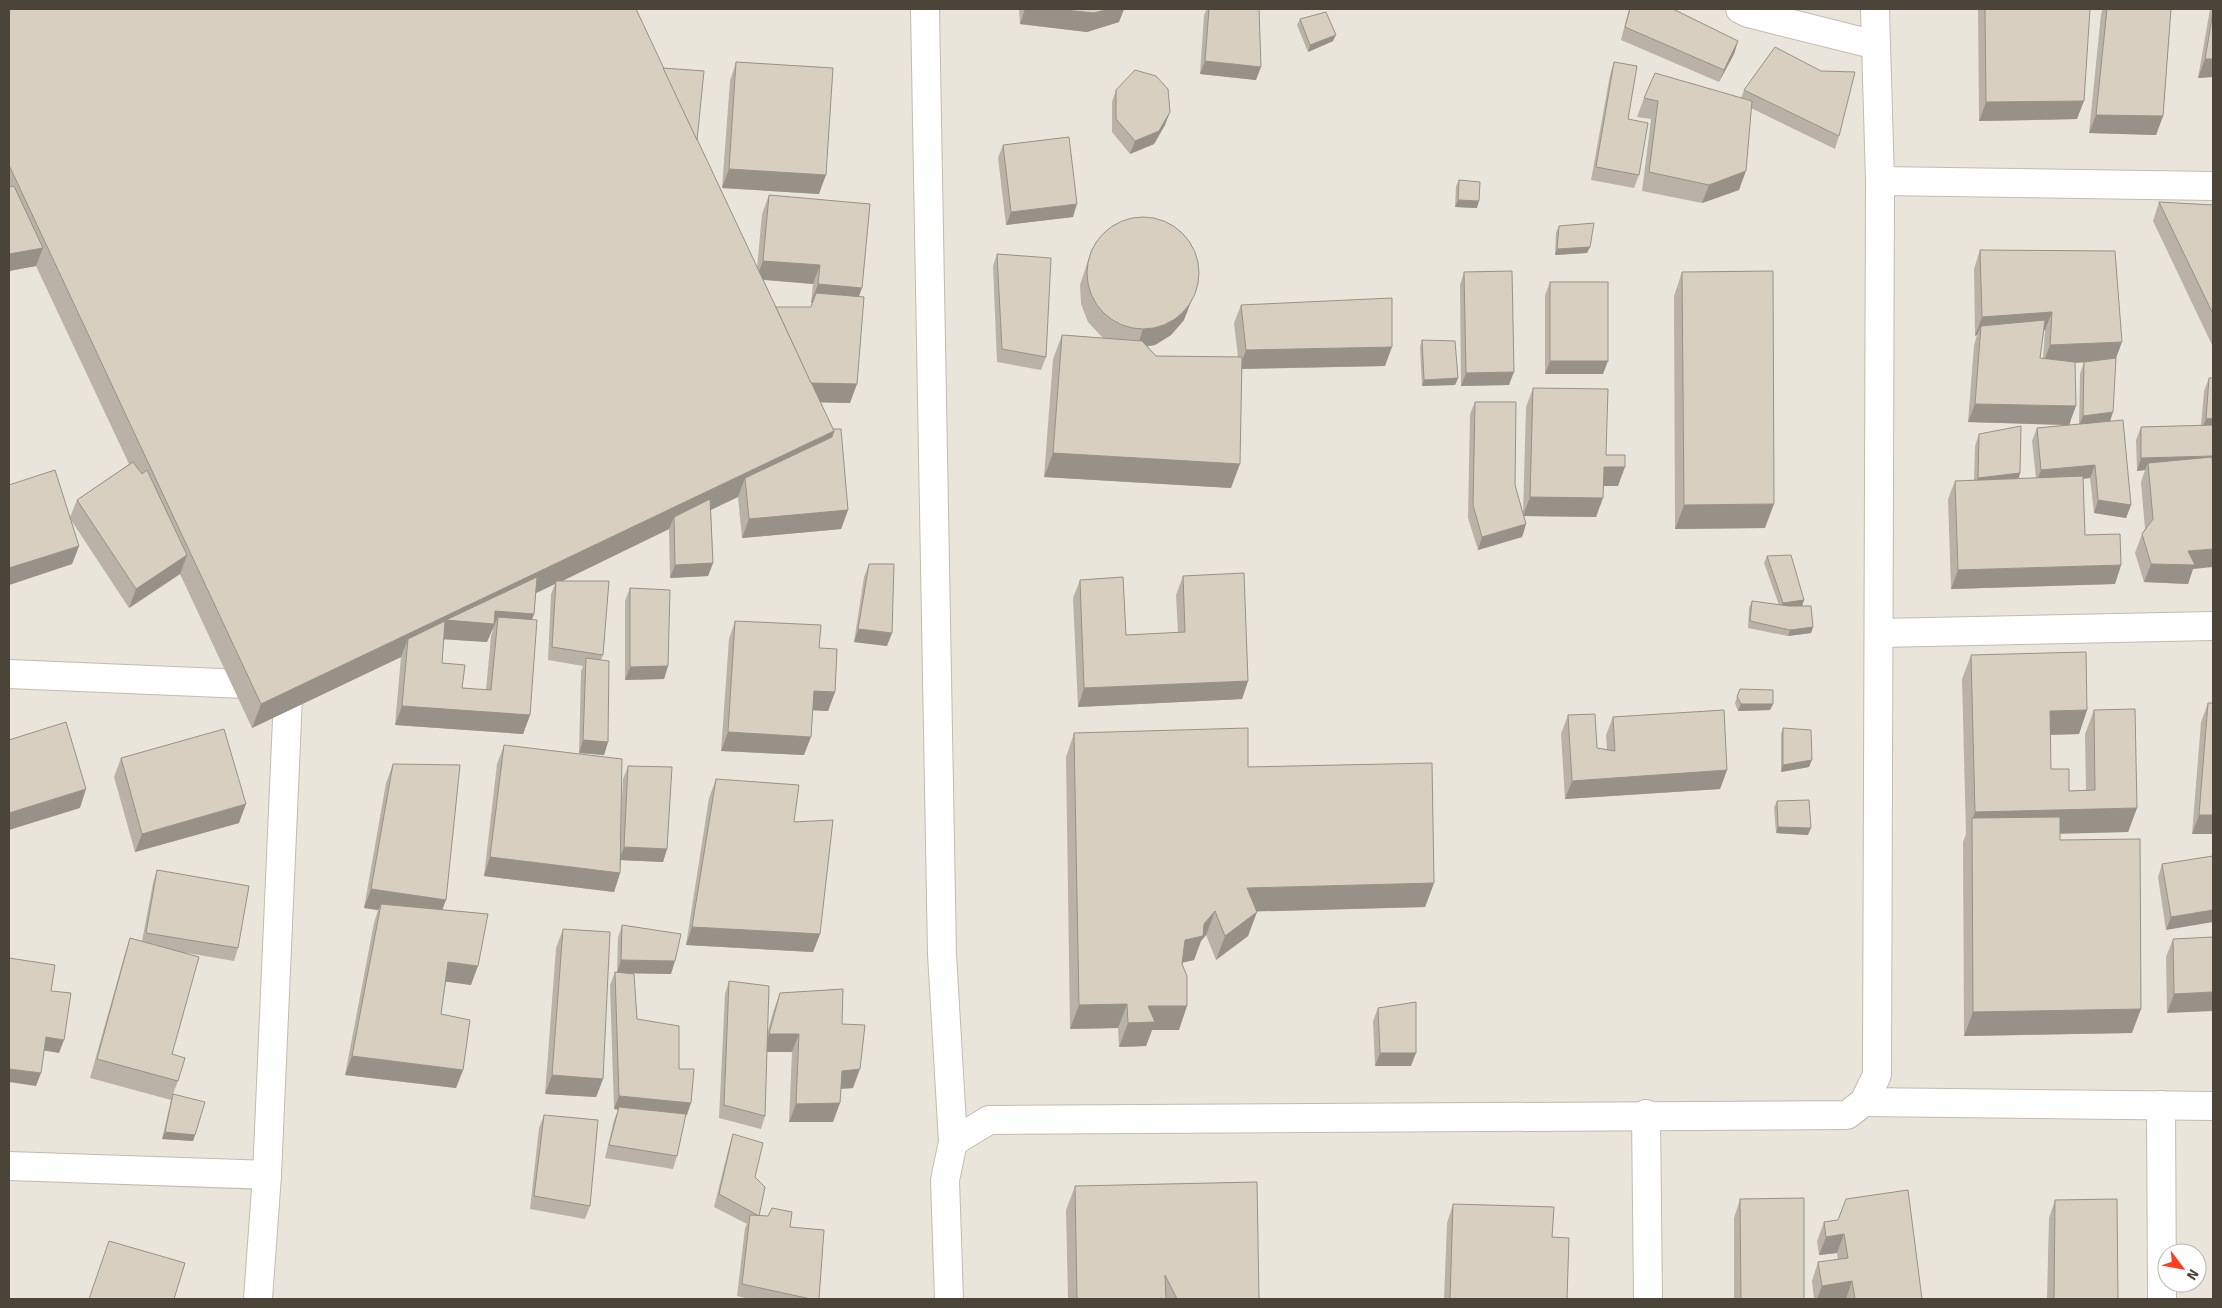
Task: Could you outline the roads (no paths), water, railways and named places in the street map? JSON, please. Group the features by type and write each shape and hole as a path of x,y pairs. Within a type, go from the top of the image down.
{"street":[{"path":"925,9 942,954 954,1142 945,1180 949,1299"},
{"path":"1740,9 1748,13 1876,45"},
{"path":"954,1142 989,1120 1847,1114 1864,1102 1877,1075 1880,633 1880,181 1875,9"},
{"path":"1880,181 2213,186"},
{"path":"1880,633 2213,626"},
{"path":"258,1299 268,1174 291,646"},
{"path":"9,674 289,685"},
{"path":"1864,1102 2213,1106"},
{"path":"2161,1105 2162,1299"},
{"path":"1646,1114 1648,1299"},
{"path":"9,1166 268,1174"}]}
